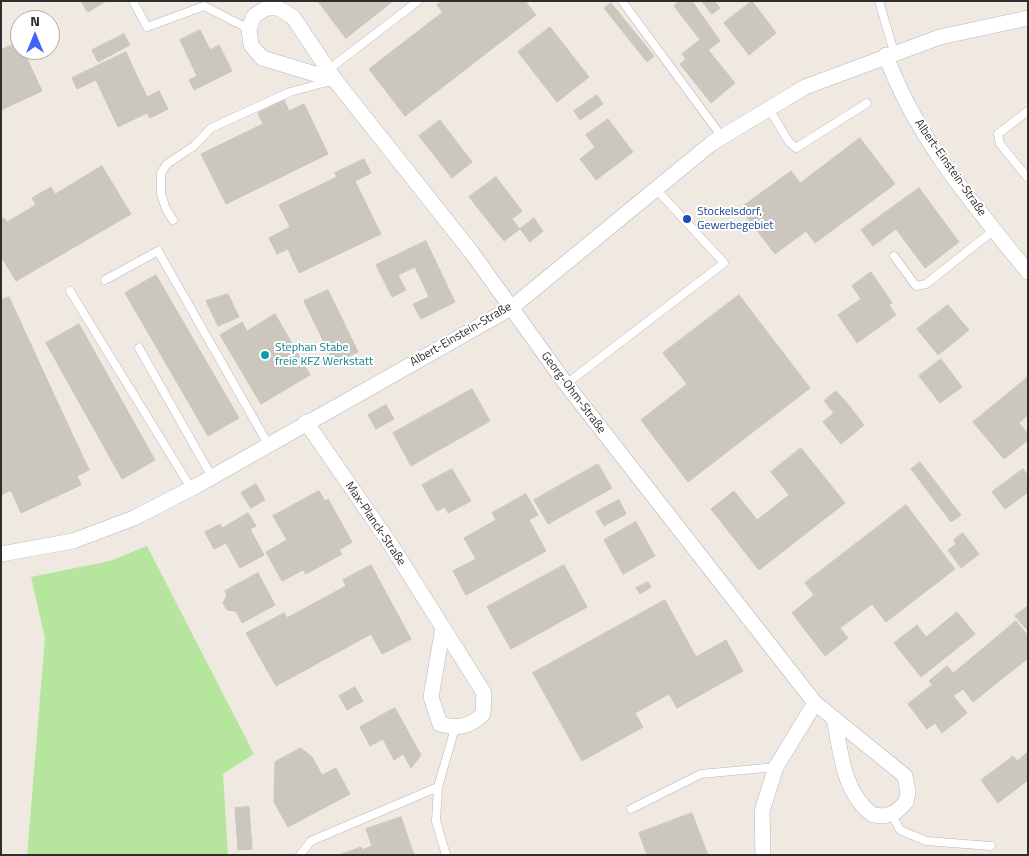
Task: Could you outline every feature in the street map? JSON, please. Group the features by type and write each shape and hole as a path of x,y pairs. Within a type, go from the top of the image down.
{"street":[{"name":"Georg-Ohm-Straße","path":"249,29 254,16 266,8 278,8 293,17 332,75 466,245 566,384 815,703 905,776 908,792 906,802 896,812 890,814"},
{"name":"Albert-Einstein-Straße","path":"1,554 73,541 134,518 212,477 306,422 511,308 722,137 805,87 940,37 1028,18"},
{"path":"249,29 251,46 262,58 332,75"},
{"name":"Albert-Einstein-Straße","path":"890,54 894,78 920,127 969,200 1025,266"},
{"name":"Max-Planck-Straße","path":"306,422 391,545 484,693 483,714 471,725 455,728"},
{"path":"443,627 431,697 440,724 455,728"},
{"path":"763,855 762,811 776,767 815,703"},
{"path":"834,718 849,785 856,800 873,815 890,814"}],"lane":[{"path":"133,1 147,27 204,6 249,29"},
{"path":"174,220 166,209 160,194 161,173 167,164 194,146 211,128 332,75 418,1"},
{"path":"622,1 722,137"},
{"path":"879,1 890,54"},
{"path":"769,109 789,142 796,148 867,103"},
{"path":"1028,111 998,134 1000,144 1028,178"},
{"path":"566,384 724,262 656,189"},
{"path":"894,256 916,286 926,284 994,230"},
{"path":"105,280 158,251 268,444"},
{"path":"70,291 191,488"},
{"path":"139,348 212,477"},
{"path":"446,855 436,821 438,787 455,728"},
{"path":"631,809 701,774 776,767"},
{"path":"300,855 311,840 438,787"},
{"path":"890,814 900,830 926,841 991,846"}],"green space":[{"path":"147,546 254,754 223,774 228,855 27,855 45,638 31,577 110,561"}],"building":[{"path":"81,1 106,1 88,12"},
{"path":"318,1 393,1 346,38"},
{"path":"443,1 525,1 536,15 405,116 369,69 443,12 437,5"},
{"path":"679,1 692,1 720,41 708,50 674,6"},
{"path":"702,1 714,1 720,8 712,14"},
{"path":"752,1 776,33 749,55 724,23"},
{"path":"611,3 654,56 647,62 604,8"},
{"path":"550,27 589,77 557,102 518,52"},
{"path":"200,30 210,50 219,45 232,71 194,90 189,80 197,76 180,40"},
{"path":"124,34 130,45 98,62 92,50"},
{"path":"700,40 735,83 711,103 680,64 686,59 682,54"},
{"path":"10,46 10,60 28,60 42,91 1,110 1,50"},
{"path":"126,52 131,63 77,89 72,78"},
{"path":"131,63 147,97 159,91 168,109 150,118 147,113 118,127 96,80"},
{"path":"597,95 603,104 580,120 574,111"},
{"path":"284,100 289,111 304,104 328,154 226,204 201,154 263,124 258,113"},
{"path":"608,119 633,152 596,180 580,159 595,147 586,135"},
{"path":"440,120 472,162 452,178 419,136"},
{"path":"860,138 895,184 815,243 806,231 775,254 740,208 791,171 800,183"},
{"path":"364,159 371,173 355,181 381,234 299,273 288,249 277,254 269,238 290,227 279,205 337,177 335,173"},
{"path":"102,166 131,214 16,281 1,256 1,220 4,218 7,222 36,205 32,198 51,187 55,194"},
{"path":"496,177 522,211 512,219 520,229 504,241 469,197"},
{"path":"919,188 959,242 925,268 896,229 873,246 861,230"},
{"path":"534,218 543,231 530,242 520,229"},
{"path":"426,241 455,302 421,319 413,304 429,297 415,267 398,275 406,290 392,297 376,265"},
{"path":"871,272 892,303 889,305 896,315 857,343 838,315 861,299 852,286"},
{"path":"156,275 239,418 208,436 125,293"},
{"path":"328,290 358,352 334,363 304,301"},
{"path":"228,294 239,317 218,326 206,301"},
{"path":"739,295 810,388 688,482 641,420 687,384 663,353"},
{"path":"9,297 49,384 1,406 1,300"},
{"path":"948,305 969,330 938,355 917,329"},
{"name":"Stephan Stabe freie KFZ Werkstatt","path":"275,314 310,375 261,404 220,335 242,322 247,331"},
{"path":"79,324 155,460 122,479 46,343"},
{"path":"941,359 962,387 940,403 919,376"},
{"path":"1028,377 1028,415 1019,423 1028,434 1028,440 1004,459 973,422"},
{"path":"49,384 89,470 77,476 81,485 21,513 11,490 1,495 1,406"},
{"path":"472,389 490,421 411,466 393,433"},
{"path":"836,391 847,403 834,413 824,401"},
{"path":"847,403 864,425 841,444 823,422"},
{"path":"386,405 394,419 376,429 368,415"},
{"path":"801,448 845,503 759,570 711,509 734,491 757,520 789,495 771,472"},
{"path":"920,462 961,515 951,522 911,469"},
{"path":"598,464 612,488 548,524 534,500"},
{"path":"452,469 471,501 448,513 445,507 437,511 422,485"},
{"path":"1023,469 1028,476 1028,492 1005,509 992,492"},
{"path":"256,484 265,500 251,508 241,493"},
{"path":"319,491 325,501 328,499 352,542 339,550 342,554 306,574 303,570 282,581 266,552 287,540 273,516"},
{"path":"526,494 538,515 529,520 546,551 466,595 453,571 476,559 464,538 496,520 492,513"},
{"path":"619,500 626,514 604,526 596,512"},
{"path":"906,505 955,569 886,622 872,604 840,628 848,638 825,656 792,613 814,595 805,583"},
{"path":"248,513 256,526 250,529 264,555 240,568 226,543 214,549 205,532 220,524 222,528"},
{"path":"636,522 655,556 623,574 604,540"},
{"path":"963,533 979,554 961,568 948,550 956,544 954,540"},
{"path":"371,565 411,639 382,654 371,634 276,686 246,633 284,613 287,618 346,586 343,580"},
{"path":"564,565 587,607 511,649 487,607"},
{"path":"258,573 275,605 242,623 236,611 227,610 223,603 227,595 225,591"},
{"path":"648,582 651,587 640,594 636,588"},
{"path":"665,600 696,657 726,640 743,671 677,708 669,694 635,713 643,727 582,761 533,673"},
{"path":"1028,606 1028,631 1015,616"},
{"path":"957,612 975,634 921,677 894,643 917,625 926,637"},
{"path":"1016,621 1028,636 1028,658 973,702 963,689 953,696 940,679 933,685 929,681 947,666 953,673"},
{"path":"940,679 967,713 942,733 935,723 927,729 908,704"},
{"path":"355,687 363,701 347,710 339,696"},
{"path":"395,708 421,755 411,768 403,754 394,760 383,739 370,746 360,727"},
{"path":"301,748 312,757 322,775 336,768 350,794 288,827 274,802 275,762"},
{"path":"1028,752 1028,780 998,803 981,780 1013,756 1017,761"},
{"path":"249,807 252,849 238,850 235,808"},
{"path":"692,813 708,855 647,855 639,833"},
{"path":"401,817 414,855 339,855 361,847 362,850 372,846 366,829"}],"place":[{"name":"Stockelsdorf, Gewerbegebiet","path":"687,219"},
{"name":"Stephan Stabe freie KFZ Werkstatt","path":"265,355"}]}
